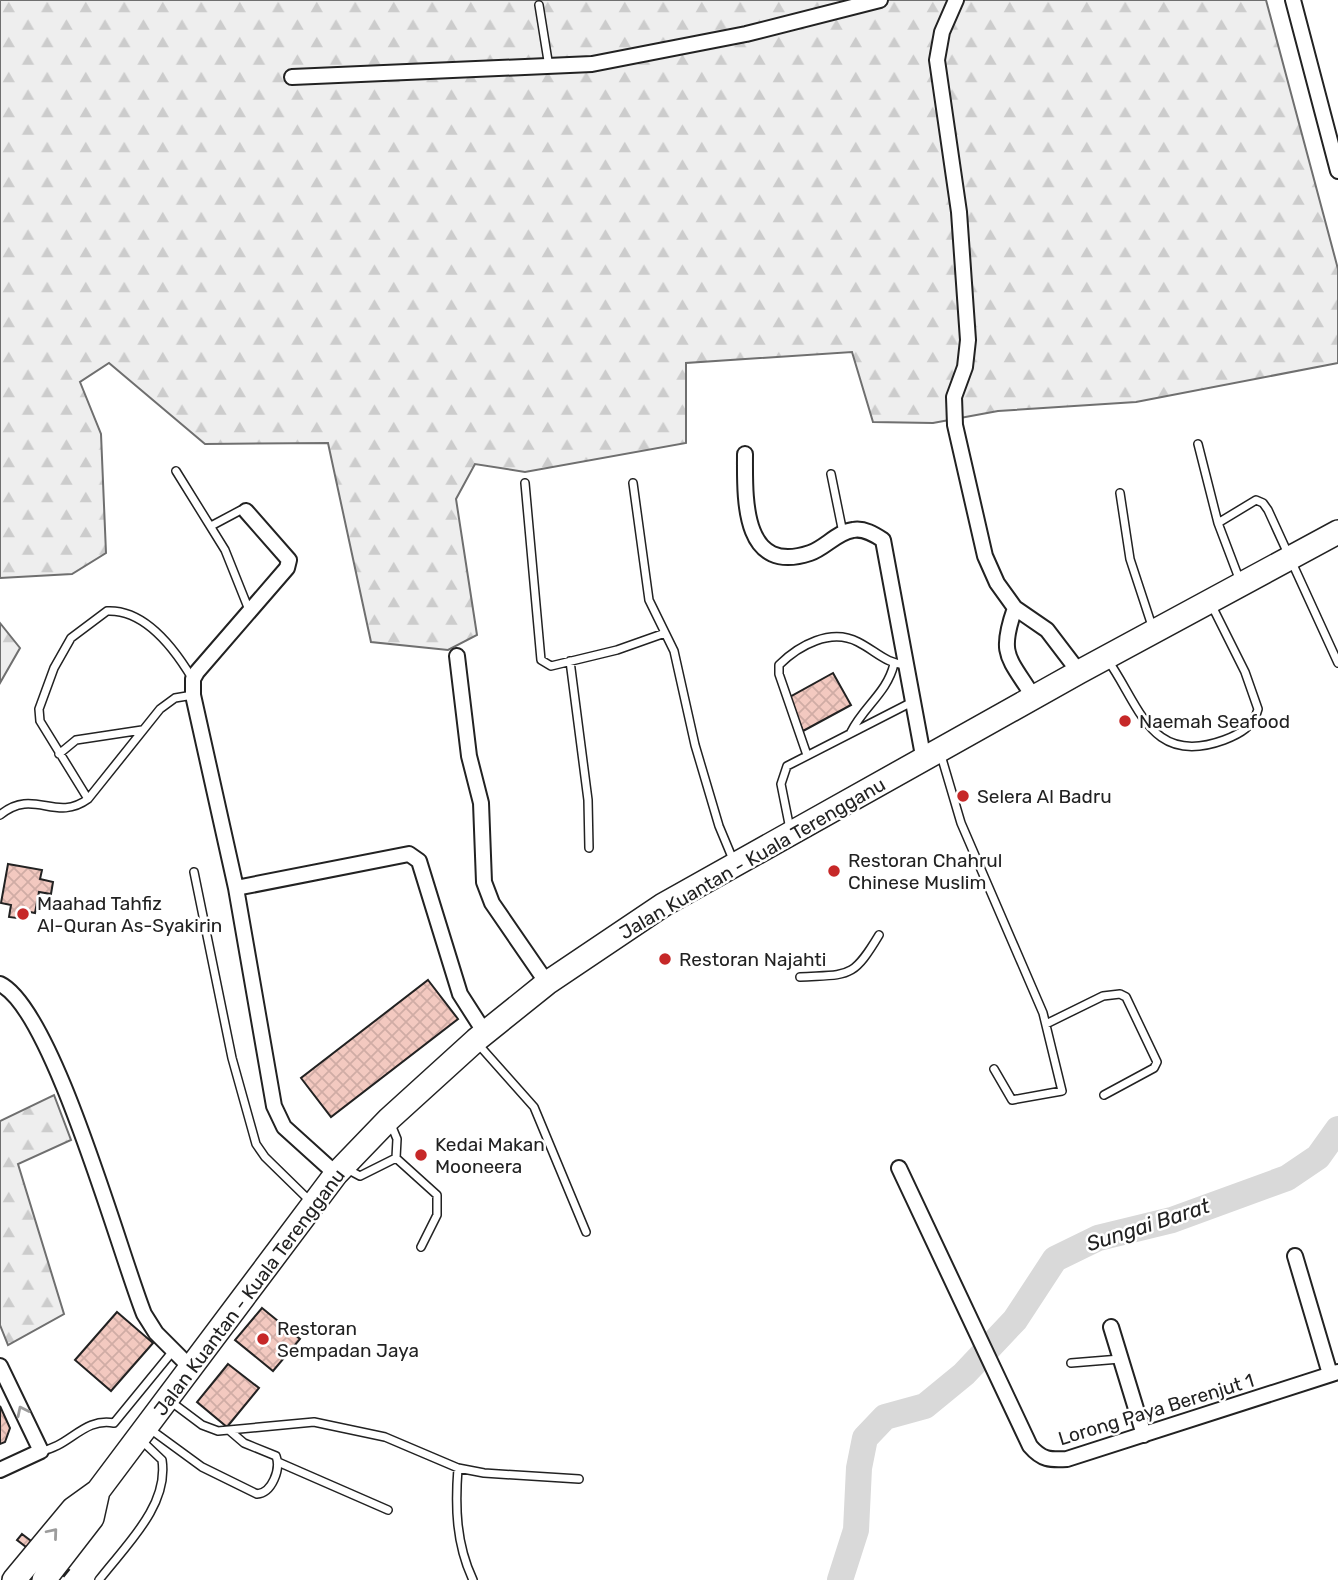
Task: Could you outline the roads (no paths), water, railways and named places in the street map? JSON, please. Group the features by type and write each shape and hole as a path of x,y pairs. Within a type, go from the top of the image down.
{"highway":[{"name":"Jalan Kuantan - Kuala Terengganu","path":"14,1580 73,1508 98,1491 312,1203 340,1171 388,1119 547,982 663,905 932,757 1079,672 1338,532"},
{"name":"Jalan Kuantan - Kuala Terengganu","path":"44,1580 92,1518 98,1491"}],"street":[{"path":"292,77 592,64 677,49 880,0"},
{"path":"956,0 942,32 937,60 959,212 968,340 968,351 954,397 953,410 985,556 997,583 1015,608 1047,630 1079,672"},
{"path":"1293,0 1338,171"},
{"path":"745,454 744,496 749,525 761,545 776,554 798,556 823,547 843,533 865,531 883,540 901,664 932,757"},
{"path":"246,511 289,560 287,568 193,679 193,695 236,888 274,1106 284,1127 340,1171"},
{"path":"1015,608 1005,640 1005,651 1034,698"},
{"path":"457,656 468,756 481,803 484,882 492,903 547,982"},
{"path":"236,888 410,854 419,861 460,994 480,1037"},
{"path":"0,984 16,994 40,1032 81,1132 144,1314 190,1367"},
{"name":"Lorong Paya Berenjut 1","path":"900,1168 1030,1446 1039,1457 1050,1460 1067,1459 1334,1373"},
{"path":"1295,1256 1334,1373"},
{"path":"1111,1327 1144,1435"},
{"path":"0,1470 41,1451 2,1373"}],"lane":[{"path":"539,5 549,67"},
{"path":"1198,444 1218,523 1241,585"},
{"path":"176,471 211,526 235,571 249,611"},
{"path":"831,474 843,533"},
{"path":"525,483 541,660 551,666 665,633"},
{"path":"633,483 649,600 674,651 695,745 719,827 736,865"},
{"path":"1120,493 1130,559 1154,632"},
{"path":"1218,523 1256,500 1263,503 1291,557 1338,663"},
{"path":"211,526 241,510 246,511"},
{"path":"1106,658 1122,680 1146,726 1165,741 1177,744 1210,744 1238,734 1250,726 1258,709 1245,672 1210,602"},
{"path":"88,799 40,721 42,696 71,638 107,611 133,614 176,650 193,679"},
{"path":"807,754 779,674 779,665 816,640 844,636 901,664 889,684 866,707 851,732"},
{"path":"570,661 588,800 589,848"},
{"path":"0,815 19,803 32,801 68,809 88,799 160,709 175,698 193,695"},
{"path":"791,834 782,776 787,766 914,701"},
{"path":"59,754 69,742 143,730"},
{"path":"932,757 1046,1024 1062,1091 1012,1100 994,1069"},
{"path":"194,872 232,1058 256,1144 265,1157 312,1203"},
{"path":"800,977 830,978 855,968 879,934"},
{"path":"1046,1024 1103,996 1120,993 1126,997 1157,1062 1154,1068 1104,1095"},
{"path":"480,1037 534,1107 586,1231"},
{"path":"388,1119 397,1139 396,1158"},
{"path":"340,1171 360,1175 396,1158"},
{"path":"396,1158 438,1195 437,1215 421,1247"},
{"path":"41,1451 55,1449 85,1427 102,1420 114,1423 173,1350"},
{"path":"1071,1363 1121,1359"},
{"path":"167,1399 202,1424 218,1431 297,1421 314,1422 385,1437 458,1468 484,1473 579,1479"},
{"path":"230,1431 244,1443 272,1453 278,1462 388,1510"},
{"path":"142,1432 202,1467 257,1494 270,1490 278,1462"},
{"path":"99,1580 146,1518 161,1488 162,1460 142,1432"},
{"path":"458,1468 456,1493 460,1544 473,1580"}],"waterway":[{"name":"Sungai Barat","path":"840,1580 856,1530 859,1468 865,1438 885,1417 925,1406 964,1374 1015,1320 1055,1259 1098,1238 1172,1220 1287,1178 1318,1157 1338,1129"}],"place":[{"name":"Naemah Seafood","path":"1125,721"},
{"name":"Selera Al Badru","path":"963,796"},
{"name":"Restoran Chahrul Chinese Muslim","path":"834,871"},
{"name":"Maahad Tahfiz Al-Quran As-Syakirin","path":"23,914"},
{"name":"Restoran Najahti","path":"665,959"},
{"name":"Kedai Makan Mooneera","path":"421,1155"},
{"name":"Restoran Sempadan Jaya","path":"263,1339"}]}
